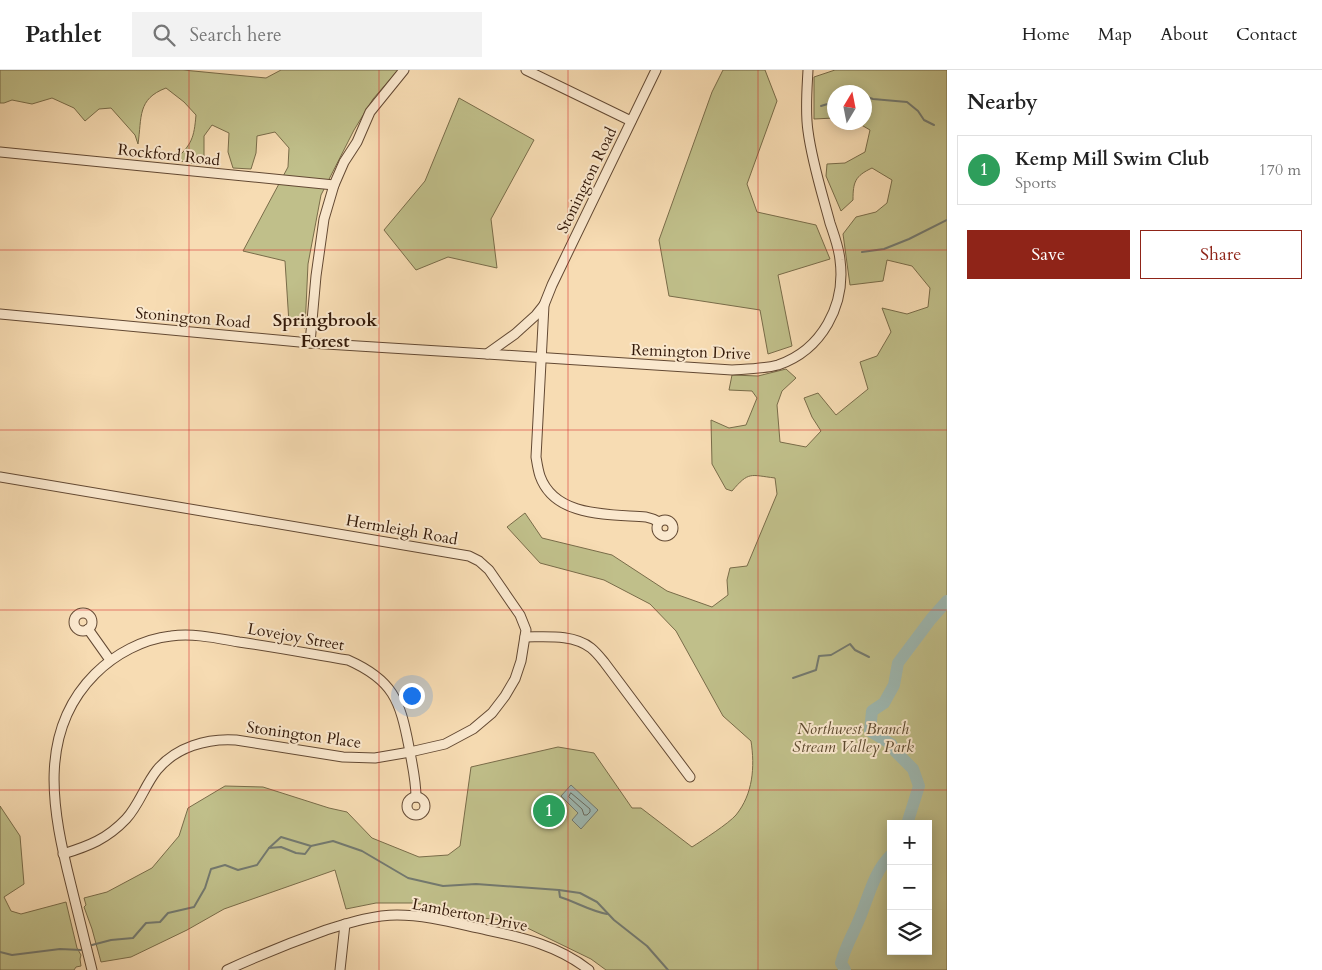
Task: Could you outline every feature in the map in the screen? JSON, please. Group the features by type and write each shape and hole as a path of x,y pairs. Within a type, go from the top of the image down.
{"street":[{"path":"310,343 316,276 324,220 334,185 344,162 357,142 370,112 404,70"},
{"path":"526,70 631,121"},
{"name":"Stonington Road","path":"0,314 310,343 487,354 514,334 536,315 544,305 656,70"},
{"name":"Remington Drive","path":"487,354 732,370 764,368 779,364 799,355 812,344 823,333 833,316 842,278 840,258 816,173 808,130 806,111 808,70"},
{"name":"Rockford Road","path":"0,152 334,185"},
{"name":"Stonington Road","path":"544,305 536,456 540,477 549,491 563,503 573,508 591,512 646,517 659,522"},
{"name":"Hermleigh Road","path":"0,477 469,556 484,565 494,576 520,615 526,630 525,637"},
{"path":"88,629 110,660"},
{"name":"Lovejoy Street","path":"92,970 63,854 55,810 54,765 57,746 68,710 85,684 110,660 123,652 144,642 171,636 197,635 348,660 365,668 382,680 398,702 405,724 416,784 416,797"},
{"path":"525,637 562,637 584,643 592,648 690,777"},
{"name":"Stonington Place","path":"63,854 89,846 110,834 128,817 157,770 169,759 187,748 204,741 236,740 343,757 375,758 445,744 456,739 473,729 492,713 505,696 515,679 521,661 525,637"},
{"name":"Lamberton Drive","path":"227,970 284,944 345,924 395,915 414,916 511,935 554,948 572,957 589,970"},
{"path":"340,970 345,924"}],"green space":[{"path":"0,70 183,70 266,78 281,70 398,70 373,99 354,130 321,195 308,264 305,328 289,323 285,261 243,251 288,167 289,148 275,132 257,136 256,153 251,169 233,168 228,152 229,133 212,125 204,136 204,163 195,164 175,160 191,140 196,115 184,102 166,88 157,92 145,103 141,117 138,144 135,135 111,108 99,109 85,121 74,108 52,98 32,104 12,100 0,103"},
{"path":"723,70 765,70 777,101 747,184 757,212 816,225 830,259 778,275 792,346 768,354 760,310 669,296 659,240 712,92"},
{"name":"Northwest Branch Stream Valley Park","path":"835,70 947,70 947,970 606,970 591,959 513,921 482,918 458,910 414,903 376,903 346,909 335,870 224,909 187,930 131,957 101,962 84,907 86,905 84,898 107,892 152,868 179,836 188,808 225,786 263,787 347,812 372,838 419,857 448,855 460,846 471,767 558,747 594,753 632,808 641,808 692,847 736,815 746,798 751,780 753,761 751,741 723,716 676,631 650,604 604,580 540,563 507,527 525,513 542,538 612,555 667,591 712,607 728,595 727,580 730,568 747,566 777,494 775,478 760,476 746,477 732,491 726,489 712,464 711,420 729,428 746,425 757,398 752,391 729,390 732,375 758,376 786,369 796,378 782,391 777,405 780,442 806,447 821,431 812,417 804,398 818,393 836,415 868,389 860,362 877,356 891,332 882,308 907,314 928,307 930,288 912,266 887,260 883,281 850,285 843,234 856,217 876,212 887,203 892,180 872,168 866,171 856,180 853,200 841,211 826,176 827,164 845,163 865,152 870,130 872,130 872,85 827,85 827,118 814,119 814,77"},
{"path":"459,98 534,140 491,219 497,268 448,257 416,270 384,230 425,181"},
{"path":"0,806 20,836 24,884 4,897 11,911 21,914 66,902 77,948 81,955 81,966 76,967 74,970 0,970"}],"water":[{"path":"571,785 598,810 581,829 572,820 578,813 561,796"}],"waterway":[{"path":"872,99 907,102 918,111 924,120 934,125"},
{"path":"821,106 827,104"},
{"path":"862,252 884,249 947,220"},
{"path":"908,820 919,786 913,769 896,752 891,744 870,731 872,711 884,703 894,685 898,663 947,601"},
{"path":"793,678 816,670 819,656 831,655 850,644 855,650 869,657"},
{"path":"92,945 111,940 133,938 146,923 160,922 168,913 194,907 205,888 211,869 225,865 238,870 257,865 269,848 281,837 311,846 333,841 362,851 408,878 443,886 476,884 580,893 597,902 614,920 647,946 668,970"},
{"path":"269,848 281,847 296,853 305,854 311,846"},
{"path":"845,970 841,963 844,952 862,914 875,878 887,860"},
{"path":"559,890 560,897 607,914"},
{"path":"0,952 12,955 60,949 81,950"}],"place":[{"name":"Kemp Mill Swim Club","path":"549,811"}],"district":[{"name":"Springbrook Forest","path":"325,330"}]}
